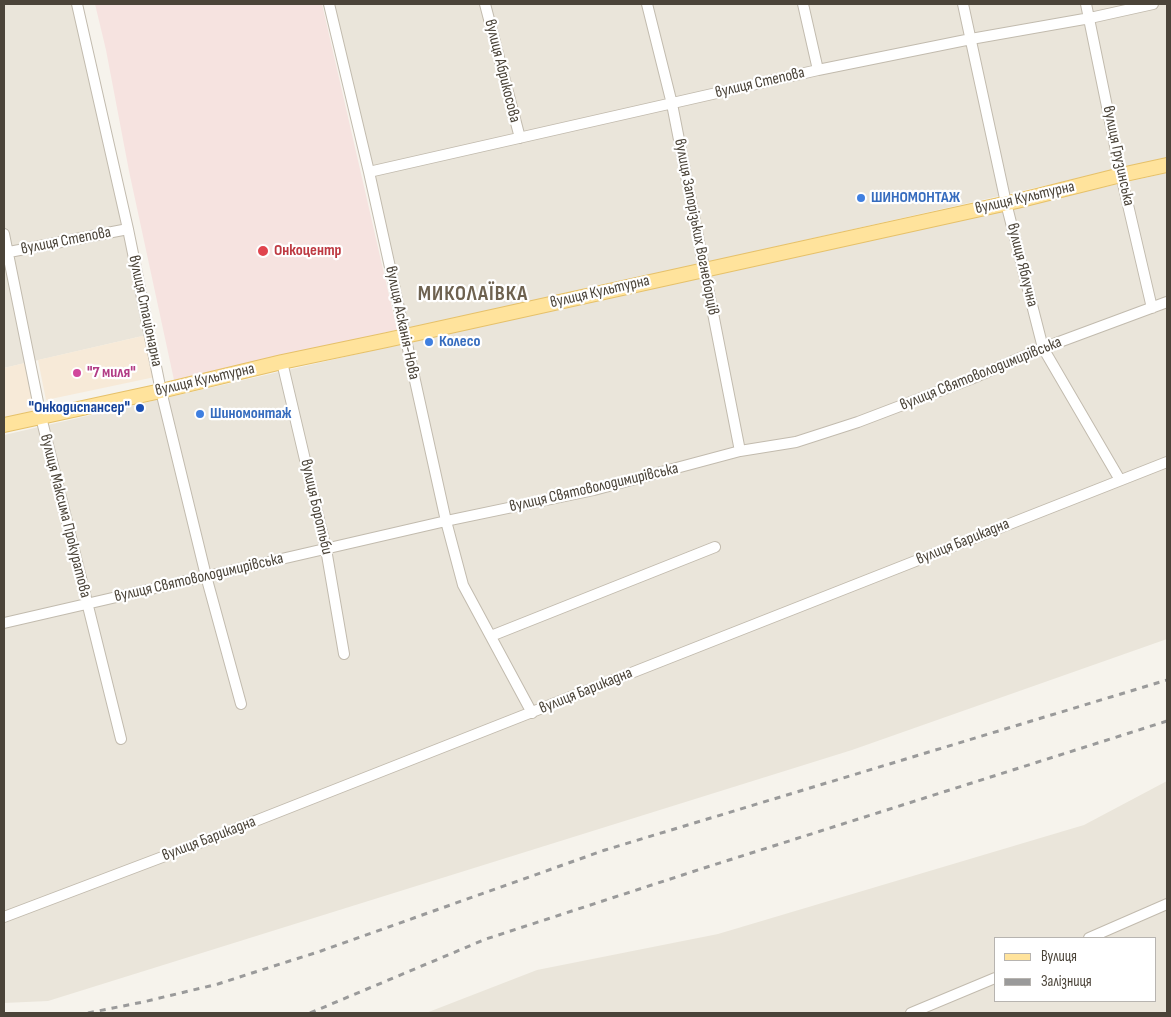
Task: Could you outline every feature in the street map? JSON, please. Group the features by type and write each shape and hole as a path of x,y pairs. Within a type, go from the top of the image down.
{"main road":[{"name":"вулиця Культурна","path":"4,425 1006,203 1167,165"}],"street":[{"name":"вулиця Стаціонарна","path":"77,4 128,229 161,391 206,576 241,704"},
{"name":"вулиця Асканія-Нова","path":"329,4 369,172 404,336 462,585 532,713"},
{"name":"вулиця Абрикосова","path":"485,4 520,138"},
{"name":"вулиця Запорізьких Вогнеборців","path":"647,4 672,104 740,451"},
{"path":"803,4 818,70"},
{"name":"вулиця Яблучна","path":"963,4 1006,203 1043,348 1120,480"},
{"name":"вулиця Грузинська","path":"1086,4 1121,175 1152,308"},
{"name":"вулиця Степова","path":"369,172 818,70 971,38 1090,18 1153,4"},
{"name":"вулиця Степова","path":"6,253 128,229"},
{"name":"вулиця Максима Прокуратова","path":"4,234 6,253 41,417 121,739"},
{"name":"вулиця Святоволодимирівська","path":"4,623 446,521 594,490 740,451 796,442 858,422 971,379 1043,348 1167,302"},
{"name":"вулиця Боротьби","path":"282,362 326,549 344,654"},
{"name":"вулиця Барикадна","path":"4,917 532,713 1167,462"},
{"path":"491,636 715,546"},
{"path":"1091,937 1167,904"},
{"path":"911,1013 994,978"}],"shaded area":[{"path":"4,4 75,4 147,335 4,368"},
{"name":"Онкоцентр","path":"95,4 322,4 397,330 174,380"},
{"path":"332,4 1167,4 1167,158 408,330"},
{"path":"1167,173 1167,639 852,750 48,1001 4,1003 4,435 414,341"},
{"path":"147,335 155,377 46,400 38,360"},
{"path":"25,363 35,410 4,418 4,368"},
{"path":"1167,781 1167,1013 426,1013 537,970 718,934 1084,825"}],"railway":[{"path":"88,1013 218,984 321,951 605,850 1167,680"},
{"path":"310,1013 486,939 1167,721"}],"place":[{"name":"ШИНОМОНТАЖ","path":"861,198"},
{"name":"Онкоцентр","path":"263,251"},
{"name":"Колесо","path":"429,342"},
{"name":"\"7 миля\"","path":"77,373"},
{"name":"\"Онкодиспансер\"","path":"140,408"},
{"name":"Шиномонтаж","path":"200,414"}],"district":[{"name":"МИКОЛАЇВКА","path":"473,295"}]}
